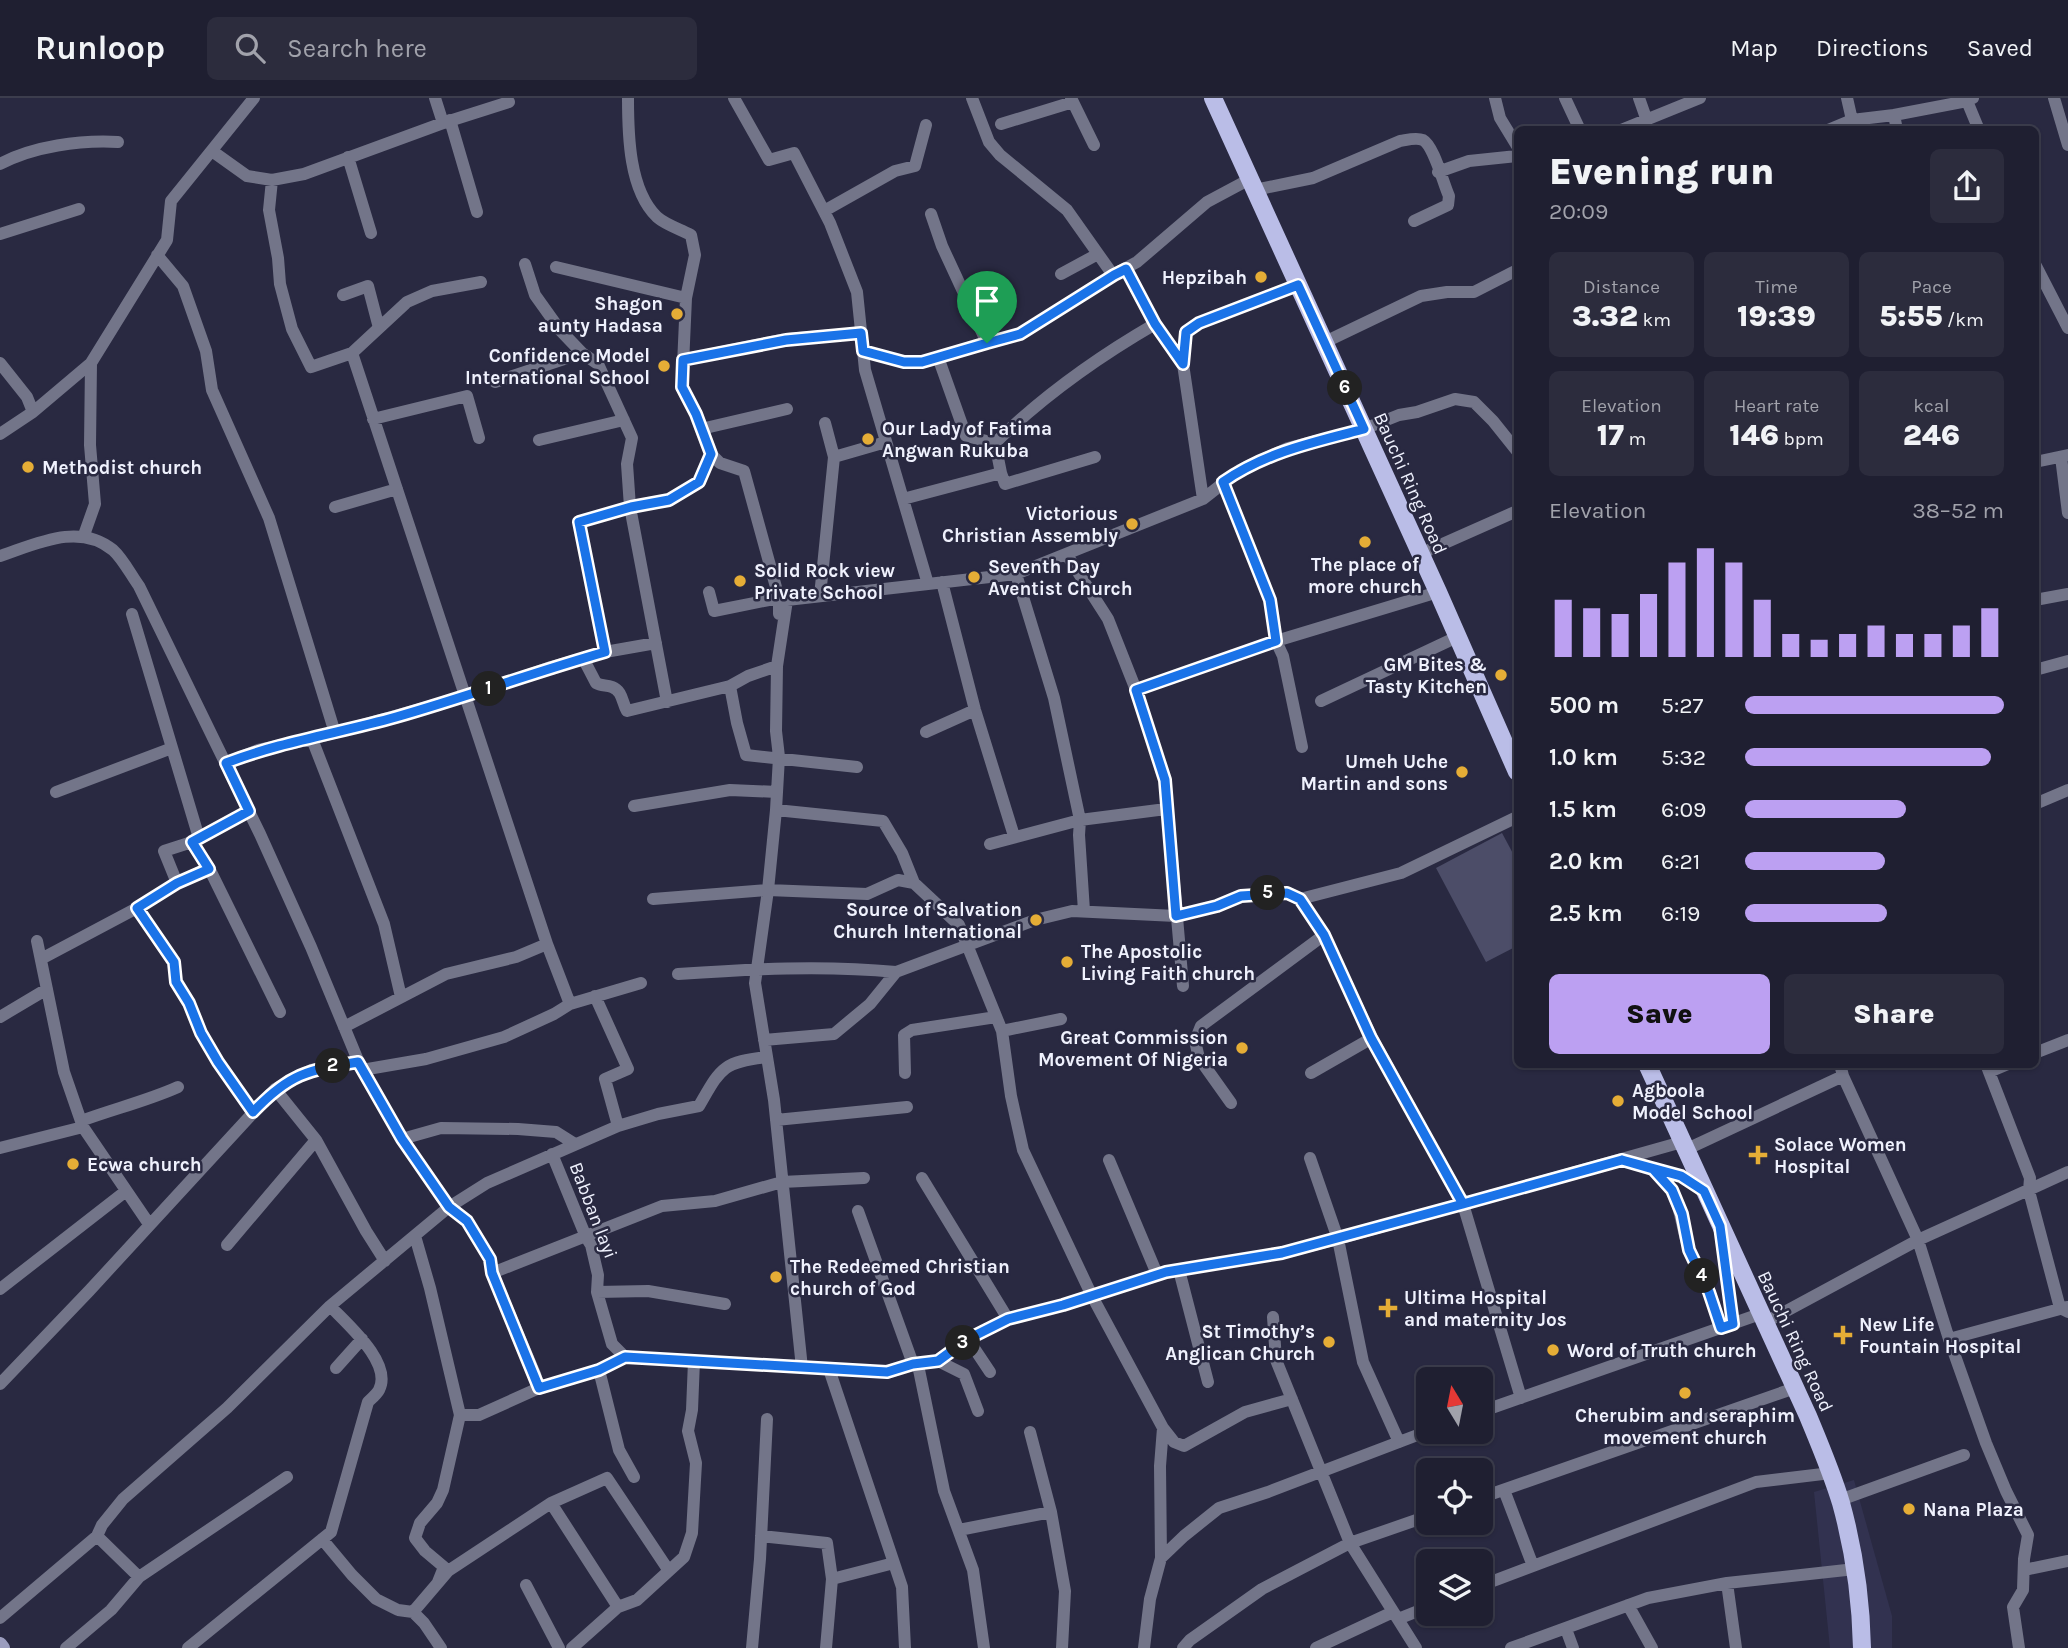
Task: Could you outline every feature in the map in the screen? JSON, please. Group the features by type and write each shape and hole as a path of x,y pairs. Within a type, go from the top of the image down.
{"main road":[{"name":"Bauchi Ring Road","path":"1213,98 1514,765"},
{"name":"Bauchi Ring Road","path":"1649,1068 1831,1473 1840,1500 1855,1569 1862,1648"}],"street":[{"path":"0,434 33,412 91,363 167,240 171,201 254,98"},
{"path":"435,98 446,121 477,212"},
{"path":"628,98 628,140 635,172 647,205 660,219 691,235 695,255 685,298 682,387 711,454 720,463 744,471 779,598 776,731 779,757 776,810 755,983 776,1120 802,1368"},
{"path":"734,98 769,160 794,153 824,211 857,292 865,370 928,584"},
{"path":"972,98 989,142 1000,155 1067,210 1114,275"},
{"path":"1495,98 1500,118 1514,141"},
{"path":"1565,98 1578,126"},
{"path":"1639,98 1646,118"},
{"path":"1629,126 1700,98"},
{"path":"1847,98 1852,120"},
{"path":"2054,98 2068,145"},
{"path":"1001,124 1072,100 1094,145"},
{"path":"1838,126 1852,120 1970,100 1978,126"},
{"path":"212,151 247,176 272,180 304,174 446,121 482,104 509,102"},
{"path":"1894,115 1896,126"},
{"path":"824,211 895,171 915,166 926,125"},
{"path":"863,351 904,362 922,362 1020,334 1138,262 1207,202 1252,185 1313,178 1400,141 1416,138 1425,141 1430,148 1449,196 1448,205 1414,221"},
{"path":"0,164 35,151 91,141 118,142"},
{"path":"1438,172 1469,161 1514,156"},
{"path":"348,158 370,233"},
{"path":"272,180 269,210 280,284 292,329 311,367 352,353 407,302 432,291 481,282"},
{"path":"0,234 79,209"},
{"path":"931,215 942,246 987,343"},
{"path":"1061,274 1098,254"},
{"path":"157,255 183,286 206,351 212,390 269,519 335,733"},
{"path":"526,264 535,295 560,330 582,353 598,364 632,438 627,464 631,507 667,702"},
{"path":"556,267 685,298"},
{"path":"1126,269 1155,324 1183,364"},
{"path":"1325,342 1421,296 1474,292 1514,272"},
{"path":"2039,272 2068,328"},
{"path":"1203,499 1183,364 1186,332 1199,323 1298,285"},
{"path":"343,295 368,286 379,328"},
{"path":"995,443 1023,416 1123,342 1155,324"},
{"path":"683,360 786,340 861,333"},
{"path":"352,353 547,944 570,1004"},
{"path":"495,382 582,353"},
{"path":"938,357 966,436 995,443"},
{"path":"0,363 27,397 33,412"},
{"path":"84,535 95,504 90,445 91,363"},
{"path":"373,419 467,396 479,438"},
{"path":"779,643 787,600 1016,574 1203,499 1240,470 1289,448 1364,429 1399,415 1455,399 1474,402 1514,448"},
{"path":"701,429 787,409"},
{"path":"538,440 624,421"},
{"path":"820,596 834,457 825,423"},
{"path":"834,457 886,442"},
{"path":"995,443 1005,484 1096,457"},
{"path":"605,652 579,522 631,507 669,500 699,482 711,454"},
{"path":"2039,461 2065,456 2068,513"},
{"path":"903,499 1001,473"},
{"path":"1223,482 1270,600 1276,641 1283,656 1302,747"},
{"path":"335,506 397,489"},
{"path":"1420,554 1514,512"},
{"path":"0,556 51,539 84,535 114,551 138,586 249,811 306,935 360,1066 402,1139 449,1207 467,1221 490,1259 492,1273 539,1388"},
{"path":"1067,555 1108,619 1136,690 1165,780 1183,986"},
{"path":"1016,574 1054,698 1080,820 1084,911"},
{"path":"943,582 975,710 1014,836"},
{"path":"709,592 713,611 779,598"},
{"path":"1136,690 1276,641 1438,592"},
{"path":"2039,599 2068,594"},
{"path":"132,614 172,748 195,840 280,1012"},
{"path":"1321,701 1457,637"},
{"path":"226,763 258,750 335,733 465,696 583,658 656,643"},
{"path":"583,658 596,683 615,688 622,695 626,711 730,686 748,676 777,666"},
{"path":"2039,669 2068,661"},
{"path":"730,686 746,755 857,767"},
{"path":"926,732 975,710"},
{"path":"312,739 384,924 401,997"},
{"path":"56,792 172,748"},
{"path":"634,806 730,790 777,792"},
{"path":"2039,802 2068,790"},
{"path":"990,844 1080,820 1166,809"},
{"path":"776,810 883,821 902,853 914,883 959,925 1002,1031 1023,1150 1092,1296 1163,1428 1174,1442 1184,1446 1245,1412 1293,1399"},
{"path":"177,883 163,851 195,840 249,811"},
{"path":"1300,899 1401,873 1514,818"},
{"path":"41,959 137,908 177,883 209,869"},
{"path":"653,899 768,890 867,894 898,880 914,883"},
{"path":"678,974 756,968 867,969 895,972 1035,920 1072,911 1176,916 1217,906 1241,896 1287,893 1300,899 1324,935 1371,1038 1463,1204 1521,1398"},
{"path":"137,908 174,962 176,982 189,1003 201,1033 253,1112"},
{"path":"1231,1103 1199,1058 1195,1041 1201,1026 1324,935"},
{"path":"37,941 64,1072 82,1124 149,1224"},
{"path":"344,1027 446,974 516,957 547,944"},
{"path":"764,1040 834,1034 870,1004 895,972"},
{"path":"0,1384 275,1089 311,1070 426,1059 504,1037 570,1004 641,983"},
{"path":"0,1017 47,989"},
{"path":"595,996 628,1069 605,1079 618,1126"},
{"path":"905,1073 904,1035 912,1030 996,1017"},
{"path":"1002,1031 1061,1019"},
{"path":"1311,1073 1371,1038"},
{"path":"2039,1051 2068,1040"},
{"path":"0,1618 97,1536 102,1525 123,1499 227,1408 330,1307 449,1207 487,1183 618,1126 699,1105 718,1073 738,1060 767,1057"},
{"path":"1949,1339 2065,1309 2029,1191 2030,1178 1987,1068"},
{"path":"460,1415 479,1415 539,1388 599,1370 625,1357 887,1372 938,1361 968,1339 1008,1319 1157,1275 1282,1253 1622,1160 1683,1146 1842,1070 1918,1240 1986,1443 2028,1535 2023,1590 2013,1607 2019,1648"},
{"path":"0,1149 82,1124 118,1107 154,1098 178,1087"},
{"path":"275,1089 316,1140 385,1261"},
{"path":"776,1120 906,1107"},
{"path":"402,1139 442,1128 518,1129 556,1132 575,1144"},
{"path":"227,1245 316,1140"},
{"name":"Babban layi","path":"552,1154 591,1245 598,1275 597,1292 612,1344 625,1357"},
{"path":"1310,1158 1338,1239 1363,1362 1399,1442"},
{"path":"1109,1160 1157,1275"},
{"path":"1622,1160 1681,1176 1704,1191"},
{"path":"1653,1169 1672,1190 1682,1214 1689,1250 1727,1326"},
{"path":"1493,1408 1727,1326 1762,1318 1918,1240 2068,1172"},
{"path":"492,1273 662,1206 715,1201 782,1182 864,1178"},
{"path":"922,1178 1008,1319"},
{"path":"0,1289 126,1191"},
{"path":"858,1211 916,1364 944,1492 972,1570 984,1648"},
{"path":"1720,1226 1727,1326"},
{"path":"415,1236 460,1415 443,1490 437,1503 420,1523 415,1538 425,1551 444,1567 438,1582"},
{"path":"1179,1270 1208,1382"},
{"path":"597,1292 648,1292 725,1304"},
{"path":"188,1648 331,1532 368,1402 380,1388 382,1368 362,1339 330,1307"},
{"path":"1273,1317 1276,1360 1350,1543 1416,1648"},
{"path":"336,1368 362,1339"},
{"path":"968,1339 990,1372"},
{"path":"572,1648 618,1607 637,1600 684,1557 692,1533 696,1463 688,1431 692,1410 694,1361"},
{"path":"938,1361 964,1374 978,1411"},
{"path":"599,1370 619,1450 634,1477"},
{"path":"829,1370 902,1587 905,1648"},
{"path":"1493,1494 1795,1388"},
{"path":"752,1648 767,1419"},
{"path":"1144,1648 1150,1599 1160,1558 1160,1466 1163,1428"},
{"path":"1030,1432 1051,1512 1065,1591 1062,1648"},
{"path":"1160,1558 1219,1508 1416,1436"},
{"path":"1840,1500 1964,1455"},
{"path":"1493,1581 1756,1482 1831,1473"},
{"path":"66,1648 111,1610 139,1577 287,1477"},
{"path":"413,1612 448,1571 551,1503 607,1478 669,1571"},
{"path":"1504,1490 1533,1566"},
{"path":"551,1503 618,1607"},
{"path":"959,1530 1051,1512"},
{"path":"1183,1648 1190,1640 1262,1589 1350,1543 1416,1520"},
{"path":"97,1536 139,1577"},
{"path":"761,1536 827,1543 832,1579 826,1648"},
{"path":"322,1539 352,1576 376,1599 398,1610 413,1612 441,1648"},
{"path":"2024,1570 2068,1561"},
{"path":"832,1579 894,1563"},
{"path":"1511,1648 1648,1598 1727,1583 1855,1569"},
{"path":"1727,1583 1736,1648"},
{"path":"526,1585 559,1648"},
{"path":"1628,1605 1652,1648"},
{"path":"1316,1648 1395,1615 1416,1610"},
{"path":"1566,1629 1573,1648"}],"shaded area":[{"path":"1502,833 1514,855 1514,948 1486,962 1436,868"},
{"path":"1854,1480 1892,1616 1892,1648 1830,1648 1814,1492"}],"place":[{"name":"Hepzibah","path":"1261,277"},
{"name":"Shagon aunty Hadasa","path":"677,314"},
{"name":"Confidence Model International School","path":"664,366"},
{"name":"Our Lady of Fatima Angwan Rukuba","path":"868,439"},
{"name":"Methodist church","path":"28,467"},
{"name":"Victorious Christian Assembly","path":"1132,524"},
{"name":"The place of more church","path":"1365,542"},
{"name":"Seventh Day Aventist Church","path":"974,577"},
{"name":"Solid Rock view Private School","path":"740,581"},
{"name":"GM Bites & Tasty Kitchen","path":"1501,675"},
{"name":"Umeh Uche Martin and sons","path":"1462,772"},
{"name":"Source of Salvation Church International","path":"1036,920"},
{"name":"The Apostolic Living Faith church","path":"1067,962"},
{"name":"Great Commission Movement Of Nigeria","path":"1242,1048"},
{"name":"Agboola Model School","path":"1618,1101"},
{"name":"Solace Women Hospital","path":"1758,1155"},
{"name":"Ecwa church","path":"73,1164"},
{"name":"The Redeemed Christian church of God","path":"776,1277"},
{"name":"Ultima Hospital and maternity Jos","path":"1388,1308"},
{"name":"New Life Fountain Hospital","path":"1843,1335"},
{"name":"St Timothy’s Anglican Church","path":"1329,1342"},
{"name":"Word of Truth church","path":"1553,1350"},
{"name":"Cherubim and seraphim movement church","path":"1685,1393"},
{"name":"Nana Plaza","path":"1909,1509"}],"route":[{"path":"987,343 922,362 904,362 863,351 861,333 786,340 683,360 682,387 696,414 711,454 699,482 669,500 631,507 579,522 605,652 551,667 474,694 312,739 258,750 226,763 249,811 192,842 209,869 177,883 137,908 174,962 176,982 189,1003 201,1033 253,1112 275,1089 311,1070 358,1062 402,1139 449,1207 467,1221 490,1259 492,1273 539,1388 599,1370 625,1357 887,1372 913,1364 938,1361 968,1339 1008,1319 1063,1305 1166,1272 1282,1253 1338,1239 1438,1210 1463,1204 1622,1160 1653,1169 1672,1190 1682,1214 1689,1250 1709,1292 1721,1328 1733,1324 1720,1226 1704,1191 1681,1176 1622,1160 1570,1175 1463,1204 1371,1038 1324,935 1300,899 1287,893 1272,892 1241,896 1217,906 1176,916 1165,780 1136,690 1276,641 1270,600 1223,482 1240,470 1289,448 1364,429 1298,285 1199,323 1186,332 1183,364 1155,324 1126,269 1020,334 987,343"}]}
